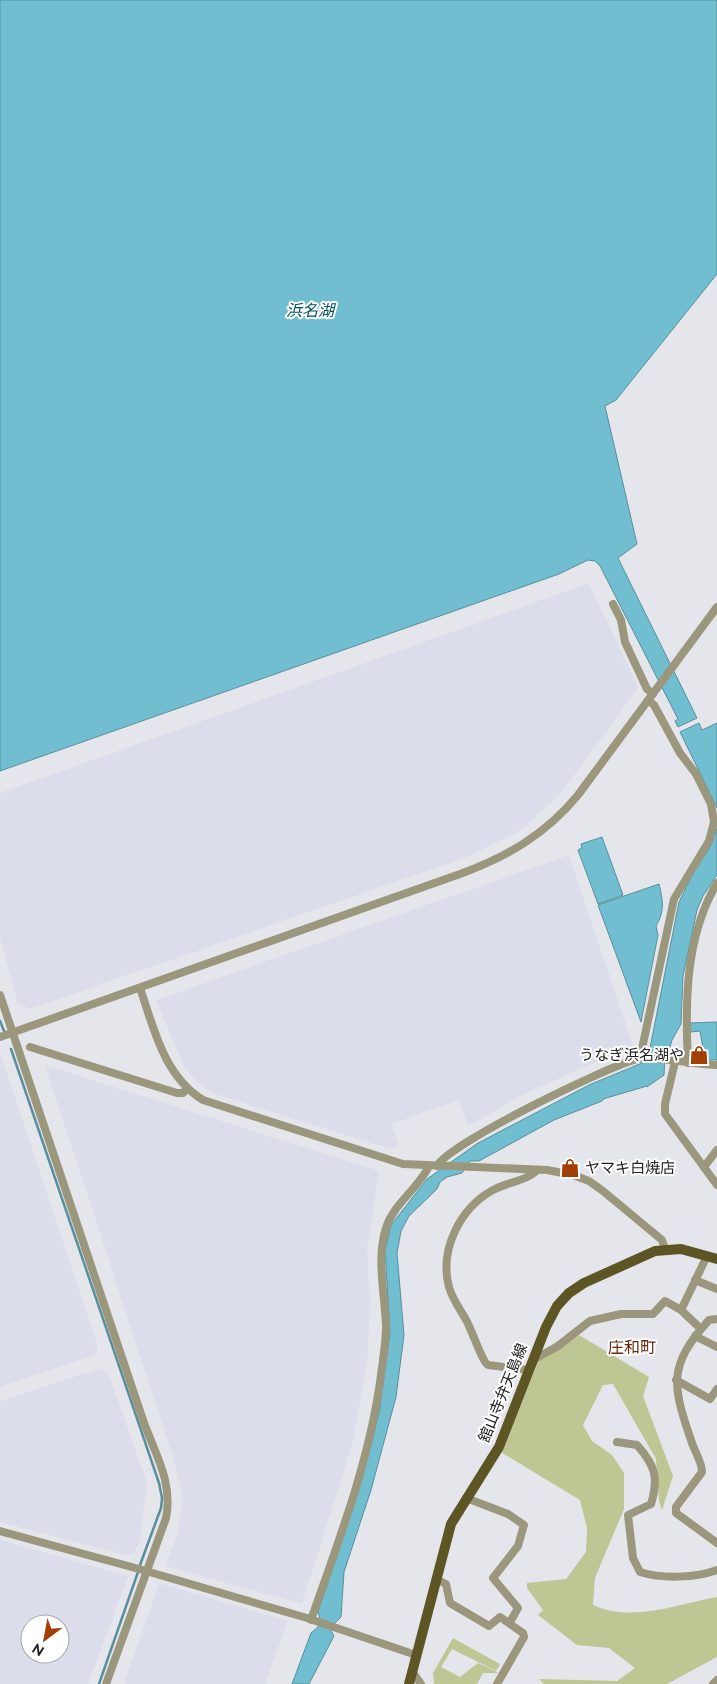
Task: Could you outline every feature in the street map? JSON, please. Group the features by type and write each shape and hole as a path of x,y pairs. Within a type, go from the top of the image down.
{"main road":[{"name":"舘山寺弁天島線","path":"409,1684 451,1524 499,1447 550,1316 569,1293 598,1276 642,1256 665,1249 681,1249 714,1258"}],"street":[{"path":"613,604 621,620 624,642 652,695 654,706 680,753 696,774 711,804 714,822 709,841 674,899 641,1058"},
{"path":"0,1037 460,874 511,852 539,834 571,804 717,607"},
{"path":"688,1063 686,1013 688,974 702,910 717,883"},
{"path":"140,988 169,1066 187,1088 203,1100 396,1162 565,1173 589,1181 662,1240 665,1249"},
{"path":"0,995 144,1423 167,1485 169,1496 166,1518 106,1684"},
{"path":"30,1048 177,1093 183,1093 187,1088"},
{"path":"311,1620 355,1492 373,1422 386,1331 382,1257 385,1233 394,1211 424,1176 449,1153 531,1106 611,1069 641,1058 717,1065"},
{"path":"672,1061 664,1104 665,1114 717,1185"},
{"path":"704,1167 717,1150"},
{"path":"529,1370 488,1365 483,1362 474,1334 449,1288 448,1255 452,1236 473,1205 494,1189 528,1177 537,1170"},
{"path":"681,1310 695,1280 714,1258"},
{"path":"695,1280 717,1289"},
{"path":"533,1360 558,1346 590,1321 621,1314 653,1314 665,1301 681,1310 700,1329"},
{"path":"717,1320 709,1320 700,1329 682,1355 676,1380 680,1408 702,1472 676,1507 676,1512 717,1543"},
{"path":"695,1336 717,1347"},
{"path":"676,1380 710,1399 717,1389"},
{"path":"616,1442 637,1445 651,1461 656,1485 651,1504 628,1515 634,1564 640,1572 649,1575 695,1575 717,1570"},
{"path":"466,1498 508,1514 524,1525 518,1546 493,1578 518,1608 510,1622"},
{"path":"0,1532 146,1571 311,1620 416,1655"},
{"path":"436,1579 446,1584 450,1602 489,1626 500,1617 510,1622 523,1633 524,1637 497,1684"},
{"path":"412,1672 421,1684"},
{"path":"712,1684 717,1680"}],"shaded area":[{"path":"589,583 638,688 562,792 520,831 467,857 30,1009 18,1003 0,938 0,793"},
{"path":"569,855 633,1045 524,1094 468,1125 459,1100 391,1124 399,1146 390,1149 215,1094 198,1083 185,1069 156,1000"},
{"path":"0,1053 97,1343 97,1354 0,1387"},
{"path":"45,1065 379,1171 367,1251 370,1299 368,1355 353,1442 302,1604 166,1566 178,1532 183,1497 173,1457"},
{"path":"99,1369 108,1372 147,1483 140,1542 133,1554 122,1554 0,1522 0,1401"},
{"path":"0,1540 128,1576 88,1684 0,1684"},
{"path":"159,1583 288,1621 265,1684 124,1684"}],"green space":[{"path":"579,1335 649,1377 643,1396 673,1476 662,1510 659,1501 656,1459 613,1384 603,1385 583,1425 592,1441 612,1455 624,1473 624,1509 595,1578 593,1605 608,1610 639,1612 717,1597 717,1657 667,1684 544,1684 539,1679 617,1681 635,1668 609,1648 577,1645 538,1615 543,1610 527,1588 527,1583 566,1579 586,1552 587,1528 580,1500 502,1453 538,1362"},
{"path":"453,1638 500,1664 496,1671 452,1649 441,1667 460,1677 478,1663 499,1673 483,1673 477,1684 434,1684 433,1673"}],"water":[{"name":"浜名湖","path":"0,0 717,0 717,274 616,400 605,406 637,544 618,558 697,718 678,727 675,721 678,719 600,566 595,561 588,560 559,574 0,771"},
{"path":"699,723 702,730 717,723 717,808 680,732"},
{"path":"717,828 717,875 703,896 697,910 683,976 681,1024 672,1040 668,1054 665,1054 664,1075 647,1087 603,1099 554,1120 479,1161 470,1161 462,1173 447,1177 440,1182 437,1189 409,1216 401,1231 397,1253 404,1335 396,1397 371,1490 344,1572 341,1617 334,1624 331,1631 334,1636 309,1684 292,1684 311,1633 318,1627 320,1619 318,1612 358,1492 379,1413 390,1332 385,1250 391,1225 427,1179 478,1143 589,1085 642,1063 649,1053 679,902 693,873 709,849"},
{"path":"602,837 623,895 598,904 578,850 582,848 581,844"},
{"path":"659,884 662,911 656,926 658,935 641,1022 598,905"},
{"path":"717,1022 717,1060 705,1060 700,1031 691,1032 690,1023"}],"waterway":[{"path":"0,1021 4,1031"},
{"path":"11,1049 159,1483 162,1498 161,1508 140,1565"},
{"path":"99,1684 138,1572"}],"place":[{"name":"うなぎ浜名湖や","path":"699,1055"},
{"name":"ヤマキ白焼店","path":"570,1168"}],"district":[{"name":"庄和町","path":"632,1347"}]}
